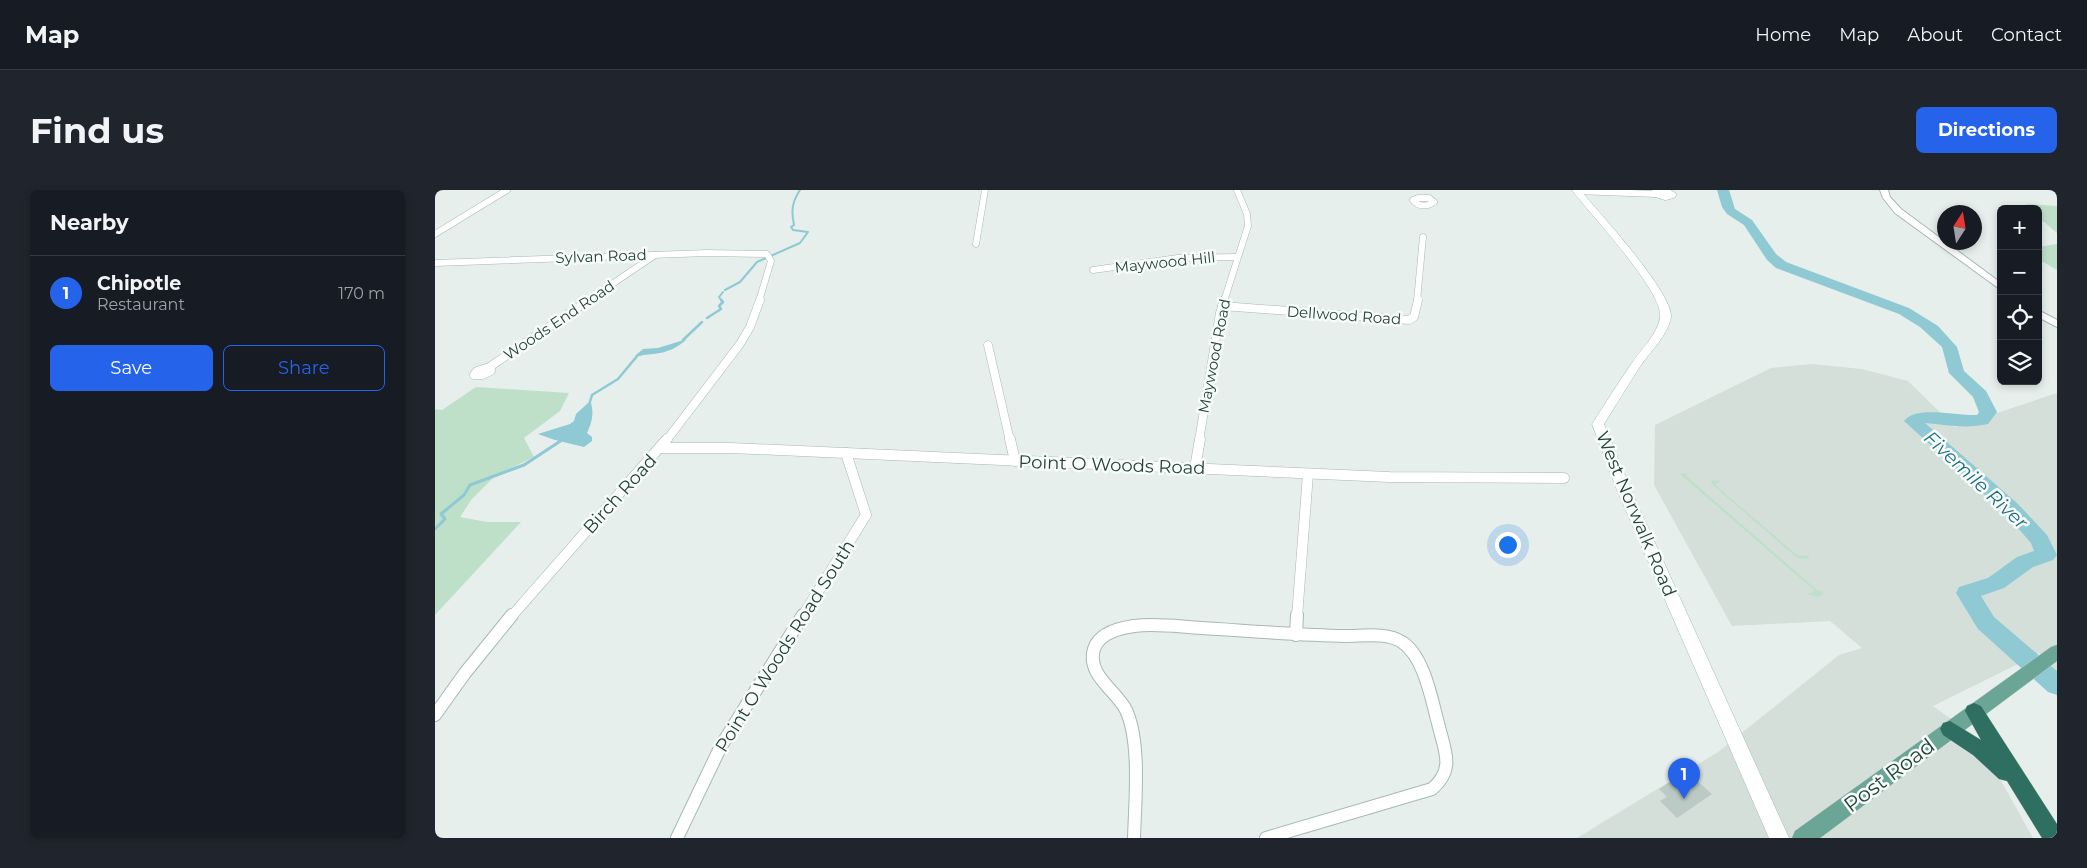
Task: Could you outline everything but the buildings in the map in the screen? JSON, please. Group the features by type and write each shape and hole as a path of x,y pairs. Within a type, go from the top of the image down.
{"highway":[{"path":"1975,711 2054,838"},
{"path":"1950,729 1980,749 2000,766 2043,819"}],"main road":[{"name":"West Norwalk Road","path":"1576,190 1622,243 1663,300 1667,310 1657,338 1598,424 1623,490 1779,838"},
{"name":"Post Road","path":"1803,838 2052,655"}],"street":[{"path":"435,234 507,190"},
{"path":"976,244 985,190"},
{"name":"Maywood Road","path":"1195,468 1214,338 1237,257 1247,231 1248,221 1237,190"},
{"path":"1415,190 1422,197"},
{"path":"1576,190 1656,194"},
{"path":"1884,190 1887,198 1898,211 1997,284"},
{"name":"Dellwood Road","path":"1222,306 1409,320 1414,317 1417,307 1423,236"},
{"name":"Sylvan Road","path":"435,263 739,253 768,255"},
{"name":"Woods End Road","path":"488,368 656,255"},
{"name":"Birch Road","path":"435,715 457,682 513,614 661,448 745,336 771,261 768,255"},
{"name":"Maywood Hill","path":"1093,270 1178,258 1237,257"},
{"path":"2042,315 2057,324"},
{"path":"988,345 1015,461"},
{"name":"Point O Woods Road","path":"661,448 731,448 1307,474 1463,479 1564,478"},
{"name":"Point O Woods Road South","path":"677,838 721,746 867,515 846,453"},
{"path":"1296,634 1307,474"},
{"path":"1134,838 1132,736 1125,710 1093,664 1093,651 1101,639 1119,629 1141,625 1386,638 1402,642 1423,673 1445,748 1448,765 1444,778 1432,789 1266,838"}],"shaded area":[{"path":"1811,364 1862,369 1908,381 1955,427 2057,393 2057,672 2040,653 1933,706 1977,738 2033,838 1577,838 1718,752 1839,655 1862,648 1830,621 1732,626 1654,485 1655,425 1771,368"}],"green space":[{"path":"2028,204 2057,206 2057,233 2042,220 2042,205 2025,205"},
{"path":"2057,244 2057,270 2042,261 2042,246"},
{"path":"476,387 569,393 560,411 524,438 534,457 495,476 472,499 460,517 487,522 521,522 435,615 435,409 442,410"},
{"path":"1680,474 1687,474 1685,475 1818,591 1821,590 1823,594 1818,597 1807,594 1815,591"},
{"path":"1712,480 1720,481 1715,485 1798,556 1807,555 1810,558 1802,559 1796,557 1713,485 1711,483"}],"water":[{"path":"687,339 669,351 635,356 643,349 658,348"},
{"path":"588,403 591,403 592,414 587,433 592,437 592,441 584,447 538,434 570,424 574,421 576,414"}],"waterway":[{"path":"725,290 740,282 757,262 800,243 808,232 793,230 791,227 794,225 792,211 800,190"},
{"name":"Fivemile River","path":"1723,190 1731,212 1748,223 1771,257 1781,265 1904,311 1939,334 1950,347 1957,373 1980,394 1988,412 1982,420 1962,421 1920,417 1913,421 2011,508 2040,540 2046,555 2025,562 1996,583 1967,593 1986,623 2057,685"},
{"path":"722,301 719,297 723,292"},
{"path":"707,318 721,309 719,306 722,301"},
{"path":"683,340 702,322"},
{"path":"589,405 592,395 618,379 638,355 642,354"},
{"path":"435,529 445,519 441,514 464,495 470,485 524,465 562,440"}],"place":[{"name":"Chipotle","path":"1684,799"}]}
